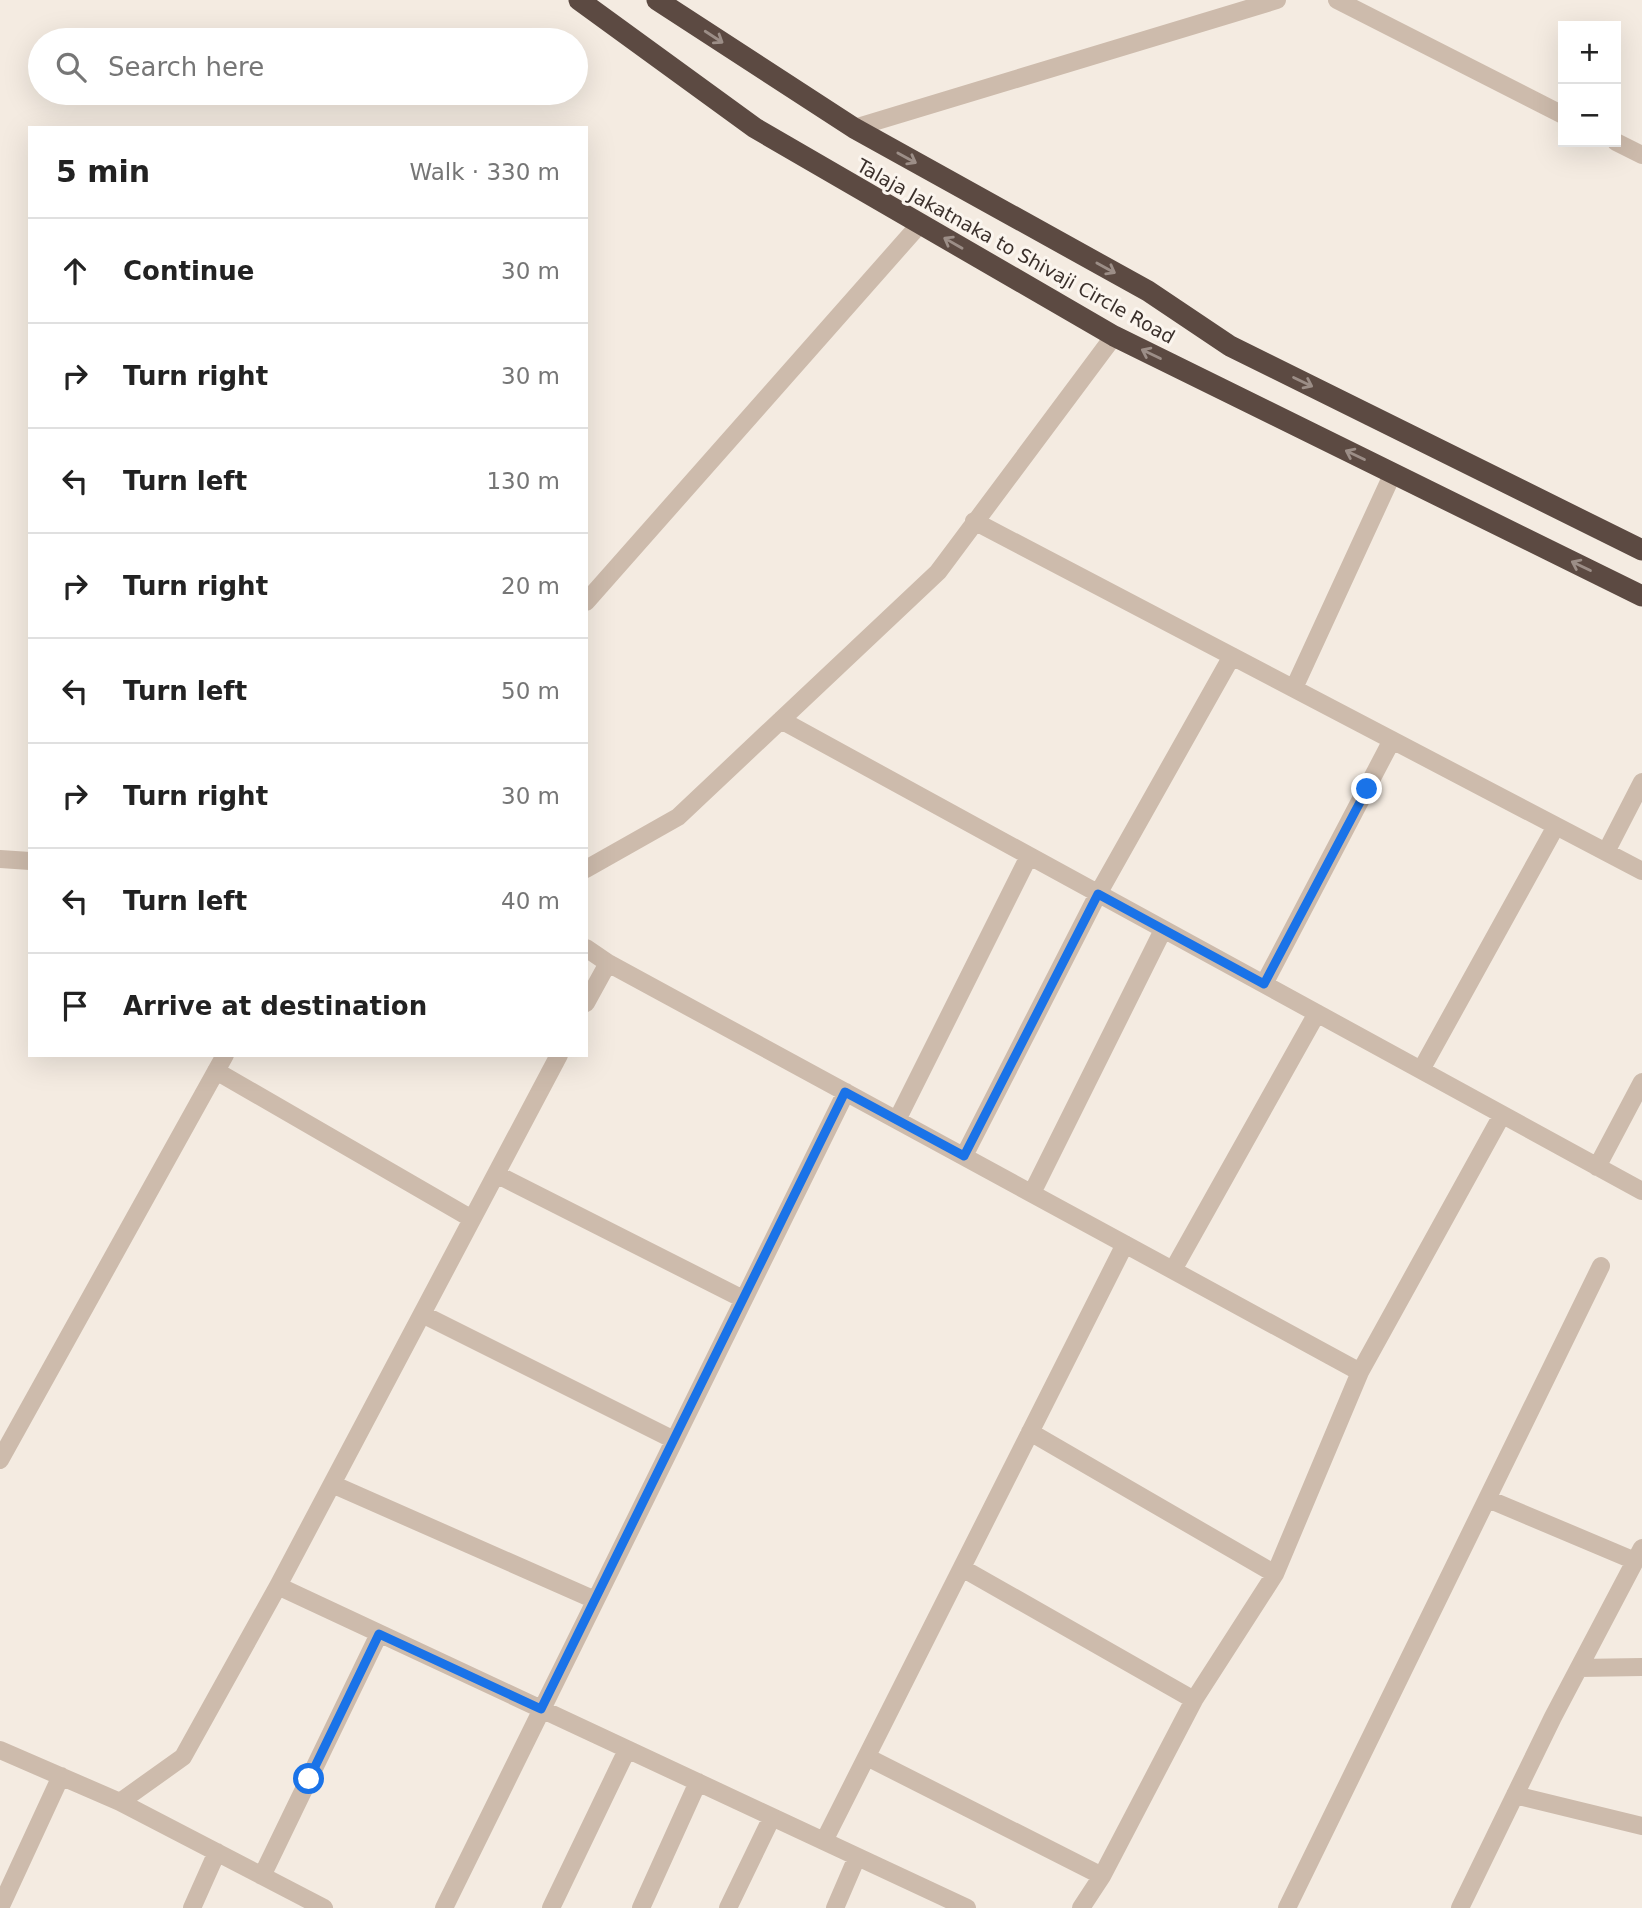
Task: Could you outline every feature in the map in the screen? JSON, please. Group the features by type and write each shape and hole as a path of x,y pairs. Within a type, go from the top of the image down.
{"highway":[{"name":"Talaja Jakatnaka to Shivaji Circle Road","path":"579,0 755,128 1114,336 1642,596"},
{"name":"Talaja Jakatnaka to Shivaji Circle Road","path":"657,0 853,128 1148,292 1230,346 1642,550"}],"street":[{"path":"853,128 1277,0"},
{"path":"1337,0 1558,112"},
{"path":"1621,144 1642,155"},
{"path":"588,600 920,224"},
{"path":"588,868 678,817 938,572 1114,336"},
{"path":"1294,688 1393,473"},
{"path":"974,521 1642,871"},
{"path":"964,1156 1098,894 1232,656"},
{"path":"781,720 1642,1191"},
{"path":"1264,984 1392,740"},
{"path":"1606,852 1642,782"},
{"path":"1420,1070 1556,826"},
{"path":"897,1120 1029,856"},
{"path":"0,859 28,861"},
{"path":"1032,1193 1163,929"},
{"path":"588,949 608,963 1360,1372"},
{"path":"588,999 608,963"},
{"path":"1173,1270 1317,1013"},
{"path":"0,1460 224,1057"},
{"path":"120,1802 183,1757 278,1586 558,1057"},
{"path":"216,1072 472,1219"},
{"path":"1597,1167 1642,1082"},
{"path":"444,1908 845,1092"},
{"path":"1081,1908 1102,1876 1194,1700 1275,1574 1360,1372 1502,1115"},
{"path":"496,1174 743,1299"},
{"path":"824,1841 1125,1244"},
{"path":"1287,1908 1601,1266"},
{"path":"422,1314 674,1440"},
{"path":"1030,1432 1275,1574"},
{"path":"332,1483 594,1600"},
{"path":"1460,1908 1578,1668 1640,1553 1488,1499"},
{"path":"962,1568 1194,1700"},
{"path":"278,1586 967,1908"},
{"path":"262,1876 379,1634"},
{"path":"1578,1668 1642,1667"},
{"path":"0,1750 120,1802 324,1908"},
{"path":"551,1908 627,1750"},
{"path":"866,1757 1102,1876"},
{"path":"0,1908 61,1776"},
{"path":"641,1908 698,1782"},
{"path":"1515,1795 1642,1826"},
{"path":"729,1908 772,1817"},
{"path":"192,1908 217,1852"},
{"path":"835,1908 857,1857"}],"route":[{"path":"309,1779 379,1634 541,1709 845,1092 964,1156 1098,894 1264,984 1367,789"}]}
